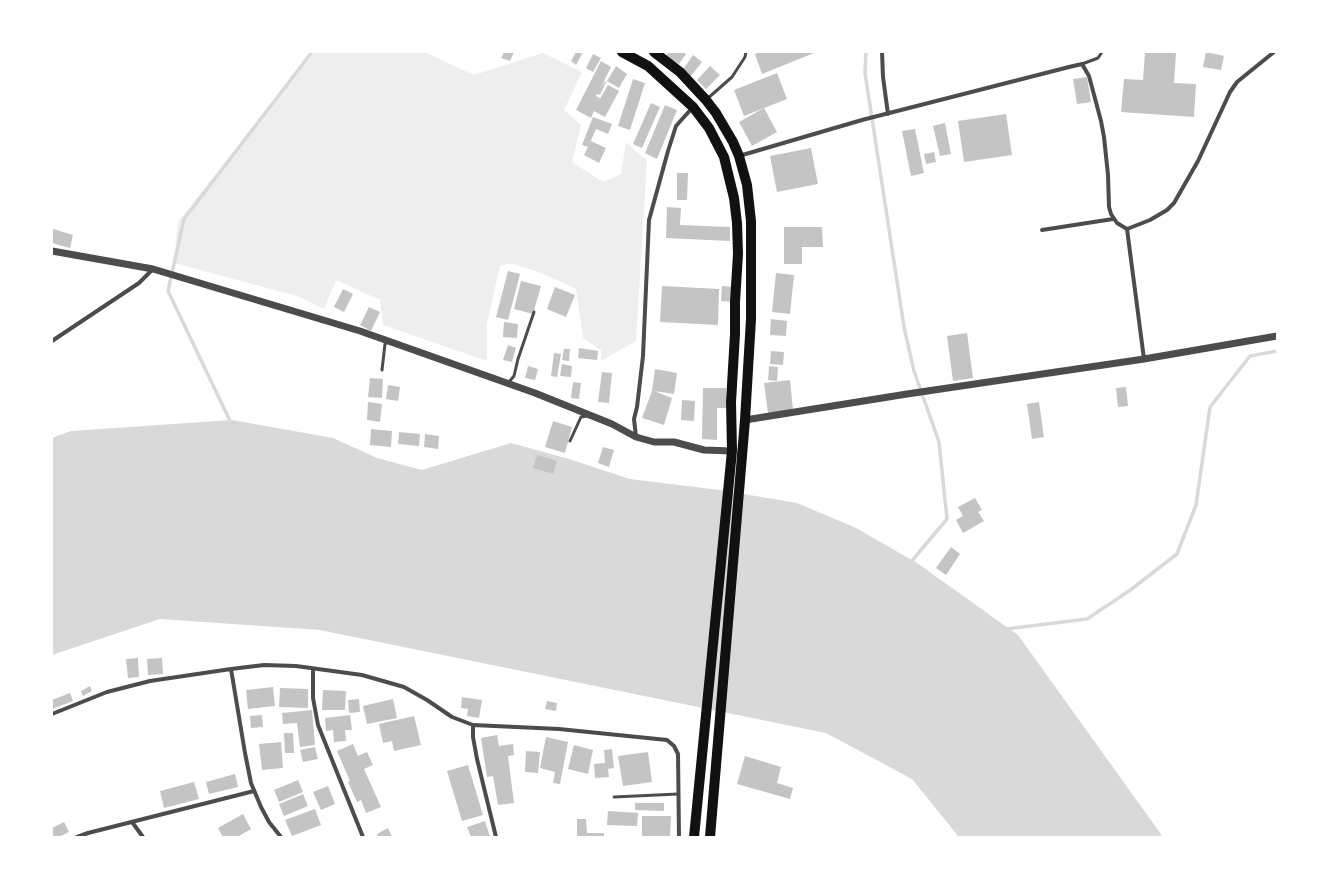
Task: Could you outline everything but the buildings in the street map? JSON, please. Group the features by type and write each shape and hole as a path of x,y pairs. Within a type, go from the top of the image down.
{"highway":[{"path":"622,52 648,66 693,107 709,128 724,157 734,198 737,223 738,254 731,402 732,451 694,837"},
{"path":"654,52 680,72 716,112 739,156 747,185 751,221 751,319 745,420 710,837"}],"street":[{"path":"882,52 883,77 888,114"},
{"path":"1127,229 1150,220 1174,203 1198,161 1230,92 1237,82 1258,67 1274,52"},
{"path":"739,156 862,120 1082,64 1089,76 1101,121 1107,168 1109,207 1113,219 1127,229"},
{"path":"636,437 634,419 643,356 649,220 676,126 693,107"},
{"path":"1042,230 1113,219"},
{"path":"1127,229 1144,359"},
{"path":"52,251 153,269 387,342 535,393 585,416 612,424 636,437 654,442 674,442 704,450 732,451"},
{"path":"52,341 139,283 153,269"},
{"path":"745,420 907,394 1144,359 1277,336"},
{"path":"52,714 107,692 150,681 232,669 264,665 296,666 362,675 404,687 452,717 473,725 559,729 667,740 674,746 678,754 679,837"},
{"path":"232,669 251,783 269,822 280,837"},
{"path":"313,669 313,698 318,725 363,837"},
{"path":"473,725 473,737 477,759 496,837"},
{"path":"77,837 254,791"},
{"path":"132,822 143,837"}],"lane":[{"path":"706,100 732,77 746,52"},
{"path":"1082,64 1098,58 1102,52"},
{"path":"508,383 514,376 534,312"},
{"path":"382,370 384,351 387,342"},
{"path":"570,442 576,426 585,416"},
{"path":"614,797 678,794"}],"shaded area":[{"path":"312,52 424,52 474,75 543,53 582,72 564,110 581,125 572,162 603,182 621,174 626,142 647,161 636,341 601,361 601,350 583,338 576,289 544,274 513,264 500,265 487,324 487,361 383,325 380,300 336,280 324,309 297,296 174,263 178,222"},
{"path":"232,420 333,438 377,458 422,470 511,443 569,459 630,479 720,490 797,503 856,528 917,563 1018,635 1163,837 959,837 912,779 826,733 320,630 160,619 52,655 52,438 71,431"}],"waterway":[{"path":"231,423 168,291 184,219 312,52"},
{"path":"866,52 865,73 904,327 914,371 939,442 947,519 910,563"},
{"path":"1006,629 1087,619 1129,591 1177,554 1196,505 1210,407 1250,356 1277,351"}]}
